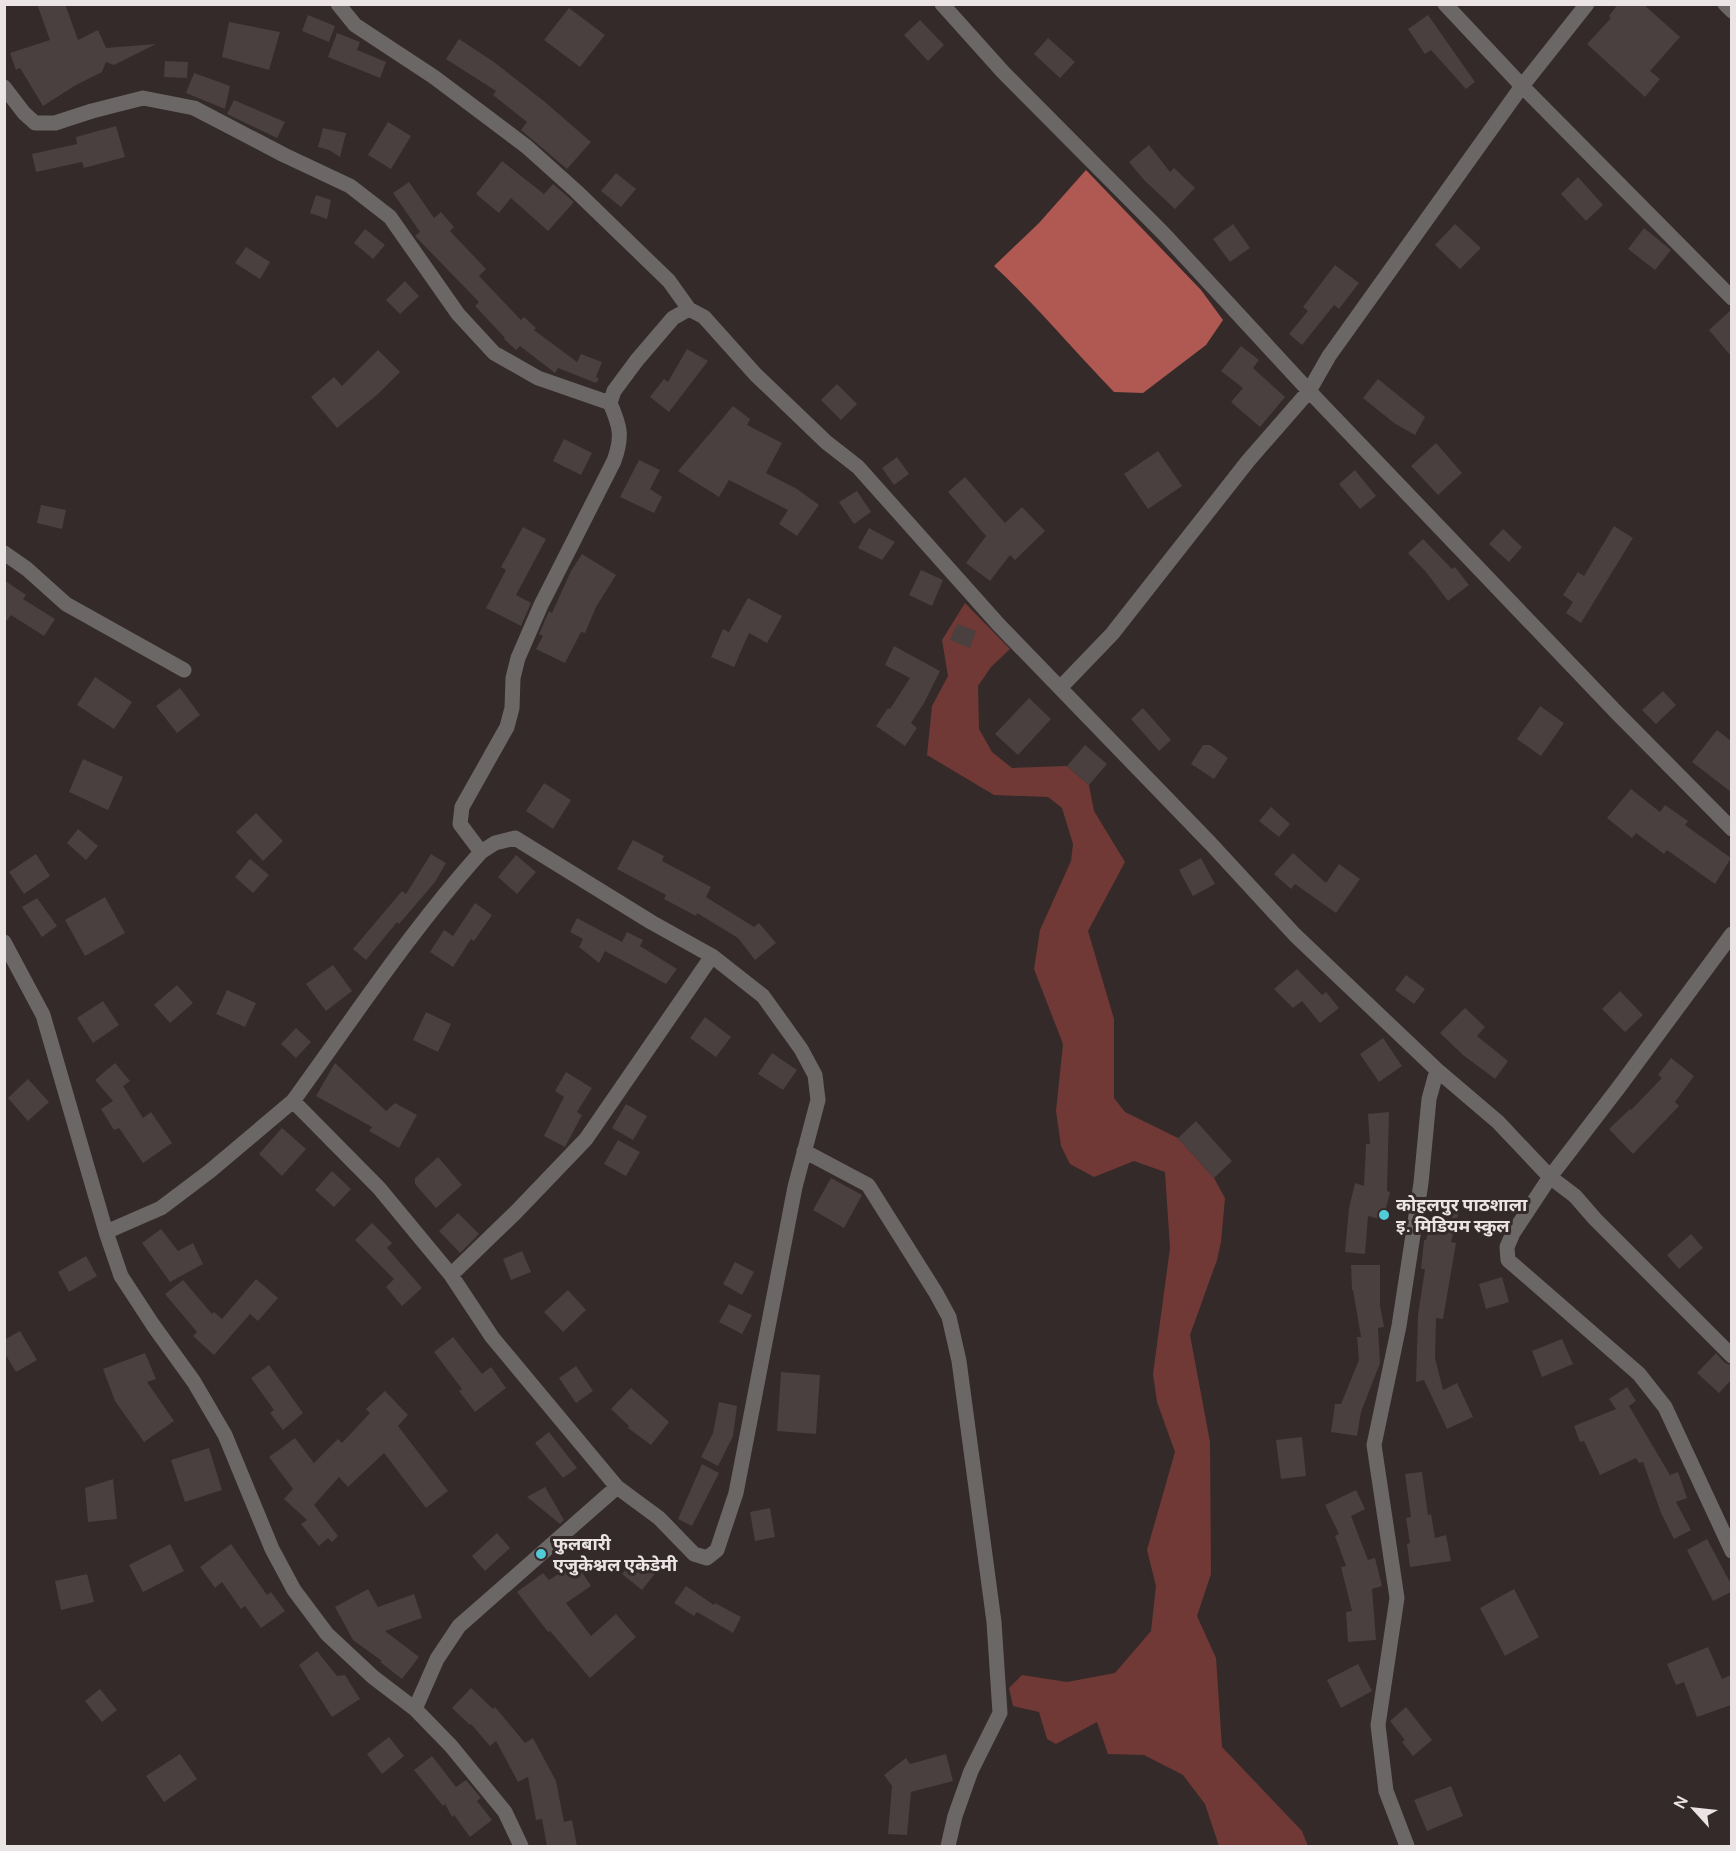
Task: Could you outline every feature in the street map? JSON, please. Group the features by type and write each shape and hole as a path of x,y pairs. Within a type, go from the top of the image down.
{"street":[{"path":"338,4 355,25 434,77 527,147 576,190 669,281 689,309 704,317 756,375 826,442 858,467 999,625 1295,934 1437,1070 1498,1122 1550,1177 1575,1196 1731,1356"},
{"path":"942,4 1003,72 1165,235 1309,391 1731,829"},
{"path":"1446,4 1522,86 1731,298"},
{"path":"1060,688 1112,634 1248,461 1309,391 1329,356 1522,86 1587,4"},
{"path":"1725,4 1731,11"},
{"path":"4,87 24,113 35,123 55,123 143,98 194,108 350,186 390,217 458,314 494,353 538,378 609,403"},
{"path":"481,852 460,824 462,807 507,727 512,708 513,678 518,658 541,605 614,461 620,443 619,427 609,403 614,391 666,326 673,318 689,309"},
{"path":"4,553 66,604 184,670"},
{"path":"106,1232 161,1208 210,1171 293,1101 401,951 458,878 481,852 495,843 515,838 651,922 712,956 763,996 801,1049 815,1075 818,1100 804,1151 777,1277 736,1493 717,1550 707,1558 694,1554 658,1518 618,1487 492,1336 451,1275 379,1188 293,1101"},
{"path":"1731,934 1550,1177 1513,1233 1507,1247 1508,1260 1639,1374 1665,1407 1731,1551"},
{"path":"4,942 43,1015 106,1232 122,1276 153,1325 194,1382 225,1435 272,1549 294,1590 327,1634 373,1677 415,1709 451,1746 505,1812 521,1846"},
{"path":"451,1275 586,1139 712,956"},
{"path":"1407,1846 1386,1791 1378,1725 1397,1598 1374,1445 1399,1326 1421,1183 1429,1099 1437,1070"},
{"path":"804,1151 868,1185 949,1317 959,1361 994,1622 1000,1713 971,1771 955,1816 948,1846"},
{"path":"415,1709 437,1659 459,1626 618,1487"}],"shaded area":[{"path":"1086,170 1201,290 1223,320 1206,345 1143,393 1114,392 994,266 1039,223"},
{"path":"965,603 1010,649 991,667 978,686 979,729 992,752 1012,768 1067,766 1089,785 1094,811 1125,862 1088,931 1114,1019 1114,1098 1125,1112 1178,1138 1214,1178 1225,1198 1217,1260 1190,1335 1210,1442 1211,1574 1197,1616 1216,1658 1222,1747 1302,1831 1308,1846 1219,1846 1205,1804 1183,1775 1144,1755 1108,1754 1097,1722 1056,1744 1047,1739 1039,1712 1013,1706 1009,1688 1022,1675 1067,1682 1115,1673 1151,1631 1156,1586 1147,1550 1175,1452 1157,1402 1153,1374 1170,1248 1165,1172 1134,1161 1094,1177 1070,1164 1061,1146 1056,1111 1063,1044 1034,969 1040,930 1071,861 1073,844 1062,808 1048,797 994,795 927,755 932,706 948,676 942,640"}],"building":[{"path":"37,4 65,4 78,40 98,30 106,48 156,44 114,65 106,62 102,72 43,106 20,68 16,70 10,53 50,40"},
{"path":"1618,4 1643,4 1680,37 1650,71 1660,79 1645,97 1587,44 1611,18 1609,16"},
{"path":"569,8 605,35 580,67 544,40"},
{"path":"308,15 335,26 329,42 302,31"},
{"path":"1428,15 1475,82 1466,89 1431,50 1425,54 1408,29"},
{"path":"920,20 944,45 928,61 904,35"},
{"path":"229,22 280,32 269,70 222,57"},
{"path":"337,33 360,42 357,50 386,62 380,78 328,57"},
{"path":"1048,38 1075,62 1060,78 1034,54"},
{"path":"459,39 494,62 591,142 567,169 521,130 527,122 493,95 496,91 446,59"},
{"path":"165,61 188,62 187,78 164,77"},
{"path":"194,73 230,86 225,109 186,93"},
{"path":"234,100 285,122 277,138 227,114"},
{"path":"388,122 411,136 391,169 368,155"},
{"path":"116,126 125,157 84,168 82,162 36,172 32,154 77,144 76,137"},
{"path":"323,128 346,133 340,157 329,150 318,147"},
{"path":"1149,145 1170,172 1174,168 1195,188 1175,209 1144,180 1129,162"},
{"path":"502,161 544,194 553,184 574,202 548,231 511,198 499,213 476,194"},
{"path":"616,173 636,189 621,207 601,191"},
{"path":"1578,177 1603,205 1586,221 1561,194"},
{"path":"409,182 434,218 441,212 454,227 450,231 486,269 479,276 521,320 524,317 536,328 534,330 577,362 581,354 602,362 596,383 558,368 555,373 520,346 516,350 504,339 475,306 479,302 415,236 420,232 393,193"},
{"path":"316,195 331,200 327,219 310,213"},
{"path":"1233,224 1250,248 1230,262 1213,239"},
{"path":"1455,224 1481,248 1460,269 1435,245"},
{"path":"1644,228 1671,250 1655,270 1628,249"},
{"path":"365,229 385,245 373,259 354,243"},
{"path":"246,247 270,262 260,279 235,263"},
{"path":"1335,265 1359,283 1339,309 1334,305 1302,345 1289,334 1308,311 1303,307"},
{"path":"405,281 419,296 400,314 386,300"},
{"path":"1731,310 1731,356 1709,330"},
{"path":"1241,346 1259,360 1253,368 1285,397 1260,427 1231,402 1243,388 1221,371"},
{"path":"687,349 708,361 669,412 650,397 664,379 668,382"},
{"path":"378,350 400,372 378,394 337,428 311,397 334,377 342,386"},
{"path":"1378,379 1425,417 1415,435 1394,423 1363,398"},
{"path":"837,384 857,404 841,420 821,400"},
{"path":"733,406 750,419 747,425 782,443 766,473 797,489 819,505 797,536 779,524 788,510 729,480 719,497 678,471"},
{"path":"564,439 592,453 581,475 553,461"},
{"path":"1436,443 1462,473 1438,495 1411,466"},
{"path":"1158,451 1182,486 1148,509 1124,474"},
{"path":"897,457 909,474 894,485 882,468"},
{"path":"639,460 660,470 650,489 662,497 654,513 620,497"},
{"path":"1355,470 1376,496 1360,509 1339,484"},
{"path":"965,477 1005,523 1022,507 1045,531 1015,560 1010,555 990,581 966,563 986,536 948,492"},
{"path":"857,491 871,512 854,524 839,502"},
{"path":"41,505 66,510 62,529 37,523"},
{"path":"1614,526 1633,538 1581,623 1566,613 1573,602 1563,595 1578,572 1584,576"},
{"path":"523,527 546,539 516,595 531,603 521,626 486,608 506,570 501,567"},
{"path":"869,528 895,542 882,560 858,548"},
{"path":"1503,529 1522,547 1509,562 1489,544"},
{"path":"1423,539 1452,569 1455,567 1469,585 1448,601 1408,553"},
{"path":"582,554 616,575 596,607 585,633 581,632 565,663 536,649 543,636 539,634 549,611 552,613 571,571"},
{"path":"921,570 943,580 932,606 909,595"},
{"path":"4,580 26,595 23,599 55,619 44,636 11,615 4,624"},
{"path":"748,598 782,616 767,643 749,633 734,667 711,657 723,629 729,632"},
{"path":"957,624 976,631 970,648 950,640"},
{"path":"894,646 940,671 911,723 917,728 905,746 876,726 910,678 885,665"},
{"path":"95,677 132,702 114,729 77,705"},
{"path":"180,688 200,715 177,733 156,706"},
{"path":"1663,691 1676,705 1656,724 1642,710"},
{"path":"1029,698 1051,719 1018,755 995,734"},
{"path":"1540,706 1564,723 1541,756 1517,739"},
{"path":"1143,708 1171,740 1159,751 1131,719"},
{"path":"1717,730 1731,741 1731,792 1692,762"},
{"path":"1085,745 1107,764 1089,785 1067,766"},
{"path":"1203,745 1210,745 1228,758 1214,779 1191,764"},
{"path":"83,759 123,777 108,810 69,792"},
{"path":"544,783 571,800 553,829 526,811"},
{"path":"1631,789 1660,812 1665,805 1688,821 1685,825 1731,858 1715,884 1667,850 1664,854 1636,833 1632,838 1607,818"},
{"path":"1271,807 1290,824 1279,837 1259,821"},
{"path":"256,813 283,841 263,861 236,832"},
{"path":"78,829 98,846 86,860 67,843"},
{"path":"633,840 664,856 662,861 711,887 706,897 754,927 759,923 776,943 755,960 738,938 697,913 696,916 664,899 666,895 617,869"},
{"path":"1293,853 1326,883 1339,864 1360,879 1336,913 1295,884 1291,889 1274,874"},
{"path":"36,854 50,876 24,894 9,872"},
{"path":"431,854 446,863 435,882 399,924 397,922 366,960 353,949 402,891 406,894"},
{"path":"516,855 536,872 517,894 498,877"},
{"path":"1201,858 1215,884 1193,896 1179,870"},
{"path":"250,859 269,875 253,893 235,877"},
{"path":"105,897 125,933 85,956 65,920"},
{"path":"37,898 57,926 42,937 22,907"},
{"path":"475,903 492,915 474,941 471,939 453,967 430,952 444,930 453,936"},
{"path":"577,918 622,942 627,932 643,940 640,946 677,969 666,984 605,951 599,963 579,947 583,939 570,932"},
{"path":"333,965 352,991 326,1011 306,984"},
{"path":"1297,969 1322,995 1326,992 1339,1008 1320,1023 1302,1001 1293,1008 1274,989"},
{"path":"1406,975 1425,989 1414,1004 1395,990"},
{"path":"177,985 193,1003 170,1023 154,1005"},
{"path":"227,990 256,1003 245,1027 216,1014"},
{"path":"1620,991 1643,1015 1625,1032 1602,1009"},
{"path":"103,1001 119,1025 93,1043 77,1018"},
{"path":"1465,1008 1485,1027 1477,1036 1508,1061 1495,1079 1463,1055 1440,1033"},
{"path":"426,1012 451,1024 438,1052 413,1040"},
{"path":"705,1017 731,1037 716,1057 690,1038"},
{"path":"296,1028 311,1042 296,1058 281,1044"},
{"path":"1383,1038 1402,1066 1379,1082 1360,1054"},
{"path":"772,1053 797,1070 783,1090 758,1074"},
{"path":"1671,1058 1694,1076 1675,1102 1679,1106 1633,1154 1609,1129 1662,1078 1658,1075"},
{"path":"115,1063 130,1081 123,1086 143,1118 151,1112 172,1143 143,1163 119,1128 114,1130 101,1109 113,1101 95,1080"},
{"path":"335,1063 386,1111 395,1103 417,1115 399,1148 369,1131 372,1127 316,1096"},
{"path":"566,1072 592,1088 577,1112 582,1115 565,1147 544,1136 564,1097 555,1091"},
{"path":"28,1079 49,1102 28,1121 8,1098"},
{"path":"626,1104 647,1116 633,1140 612,1128"},
{"path":"1389,1112 1387,1191 1390,1192 1383,1220 1368,1216 1365,1254 1345,1252 1349,1208 1355,1183 1364,1186 1366,1144 1370,1144 1368,1114"},
{"path":"1196,1121 1232,1161 1214,1178 1178,1138"},
{"path":"282,1128 306,1149 282,1176 259,1154"},
{"path":"618,1140 640,1152 626,1176 604,1164"},
{"path":"438,1157 462,1185 436,1208 415,1184 415,1178"},
{"path":"332,1171 351,1189 334,1207 315,1190"},
{"path":"831,1178 862,1195 844,1228 813,1210"},
{"path":"1435,1202 1460,1208 1451,1242 1456,1243 1443,1319 1436,1318 1435,1358 1443,1390 1457,1383 1473,1417 1447,1429 1424,1380 1416,1382 1418,1315 1425,1269 1421,1269 1424,1240 1426,1240"},
{"path":"458,1213 479,1234 460,1253 439,1231"},
{"path":"372,1223 392,1243 387,1248 422,1288 402,1306 386,1287 394,1279 355,1240"},
{"path":"161,1229 178,1251 193,1243 203,1264 170,1282 142,1243"},
{"path":"1691,1234 1703,1248 1679,1269 1667,1255"},
{"path":"522,1251 531,1272 511,1280 503,1259"},
{"path":"86,1256 97,1276 69,1292 58,1272"},
{"path":"735,1262 754,1272 742,1295 723,1284"},
{"path":"1351,1265 1380,1265 1380,1306 1384,1327 1378,1328 1380,1363 1361,1412 1357,1436 1331,1432 1335,1404 1341,1404 1359,1360 1357,1337 1361,1337 1352,1290"},
{"path":"1502,1277 1509,1302 1486,1309 1479,1284"},
{"path":"256,1279 278,1298 258,1321 250,1314 214,1355 193,1336 197,1332 165,1294 183,1280 212,1314 214,1312 222,1319"},
{"path":"568,1290 586,1310 563,1332 544,1312"},
{"path":"729,1304 752,1315 742,1334 719,1322"},
{"path":"20,1331 37,1360 16,1372 4,1352 4,1340"},
{"path":"453,1337 482,1374 491,1367 506,1388 475,1412 459,1391 462,1389 434,1352"},
{"path":"1562,1339 1573,1364 1542,1377 1532,1351"},
{"path":"145,1353 156,1379 147,1382 174,1421 144,1442 115,1401 103,1369"},
{"path":"1716,1353 1725,1363 1731,1365 1731,1380 1719,1393 1697,1373"},
{"path":"269,1365 303,1413 283,1430 270,1413 274,1410 251,1378"},
{"path":"576,1366 593,1391 576,1403 559,1378"},
{"path":"781,1372 820,1375 816,1434 777,1431"},
{"path":"1627,1387 1636,1401 1629,1406 1670,1475 1678,1472 1687,1498 1676,1502 1691,1530 1674,1539 1661,1513 1643,1462 1639,1463 1636,1458 1600,1475 1584,1441 1580,1442 1574,1426 1616,1409 1609,1399"},
{"path":"631,1388 669,1422 651,1445 628,1428 629,1426 611,1409"},
{"path":"385,1391 408,1415 398,1426 448,1491 426,1508 384,1453 348,1487 339,1477 314,1505 338,1536 332,1542 328,1538 319,1546 301,1524 307,1520 284,1499 293,1489 269,1457 295,1438 314,1463 338,1439 342,1443 370,1413 366,1409"},
{"path":"719,1402 737,1406 733,1436 718,1466 701,1457 713,1433"},
{"path":"549,1432 577,1468 563,1478 535,1443"},
{"path":"1302,1437 1306,1476 1281,1479 1276,1440"},
{"path":"209,1448 222,1490 185,1502 171,1460"},
{"path":"702,1464 719,1473 692,1526 678,1519"},
{"path":"1422,1472 1428,1515 1431,1514 1435,1538 1446,1535 1451,1561 1410,1567 1407,1544 1410,1543 1406,1518 1411,1517 1405,1474"},
{"path":"113,1479 117,1519 88,1522 85,1488"},
{"path":"545,1487 564,1520 560,1524 527,1497"},
{"path":"1356,1490 1365,1509 1351,1516 1368,1560 1375,1558 1382,1586 1372,1589 1376,1640 1348,1642 1346,1612 1352,1611 1341,1567 1346,1566 1335,1536 1339,1534 1325,1505"},
{"path":"770,1508 775,1537 755,1541 750,1512"},
{"path":"497,1533 510,1548 485,1571 472,1556"},
{"path":"1707,1539 1731,1584 1731,1592 1713,1601 1687,1550"},
{"path":"170,1544 184,1571 143,1592 129,1565"},
{"path":"231,1544 267,1595 271,1592 285,1611 261,1628 245,1606 241,1609 222,1582 215,1588 200,1567"},
{"path":"637,1555 657,1571 642,1590 622,1574"},
{"path":"576,1563 591,1586 566,1603 591,1636 616,1614 636,1637 590,1678 550,1631 548,1632 517,1592 543,1573 549,1580"},
{"path":"87,1574 94,1602 61,1610 55,1581"},
{"path":"686,1586 714,1605 715,1603 741,1617 733,1633 697,1612 694,1616 674,1603"},
{"path":"368,1589 378,1607 414,1594 422,1618 385,1631 419,1657 402,1679 353,1640 335,1607"},
{"path":"1514,1589 1539,1637 1505,1656 1480,1608"},
{"path":"1708,1647 1722,1679 1731,1675 1731,1705 1697,1717 1684,1682 1676,1685 1667,1664"},
{"path":"317,1651 337,1676 345,1675 360,1699 332,1717 299,1665"},
{"path":"1358,1664 1372,1691 1341,1708 1327,1680"},
{"path":"471,1688 493,1709 495,1707 525,1743 533,1738 556,1781 564,1822 572,1820 577,1846 547,1846 542,1819 536,1820 528,1777 518,1782 496,1741 490,1746 471,1724 452,1708"},
{"path":"100,1689 117,1710 102,1722 85,1701"},
{"path":"1406,1707 1432,1740 1413,1756 1402,1742 1405,1740 1390,1721"},
{"path":"389,1737 404,1756 382,1774 367,1754"},
{"path":"180,1754 197,1779 164,1802 146,1776"},
{"path":"946,1754 953,1781 911,1792 907,1835 888,1834 892,1786 884,1775 906,1758 910,1764"},
{"path":"432,1756 456,1787 466,1780 481,1798 477,1801 492,1820 470,1837 454,1815 452,1817 445,1804 443,1806 414,1770"},
{"path":"1451,1786 1463,1816 1427,1831 1414,1800"}],"place":[{"name":"कोहलपुर पाठशाला इ. मिडियम स्कुल","path":"1384,1215"},
{"name":"फुलबारी एजुकेश्नल एकेडेमी","path":"541,1554"}]}
